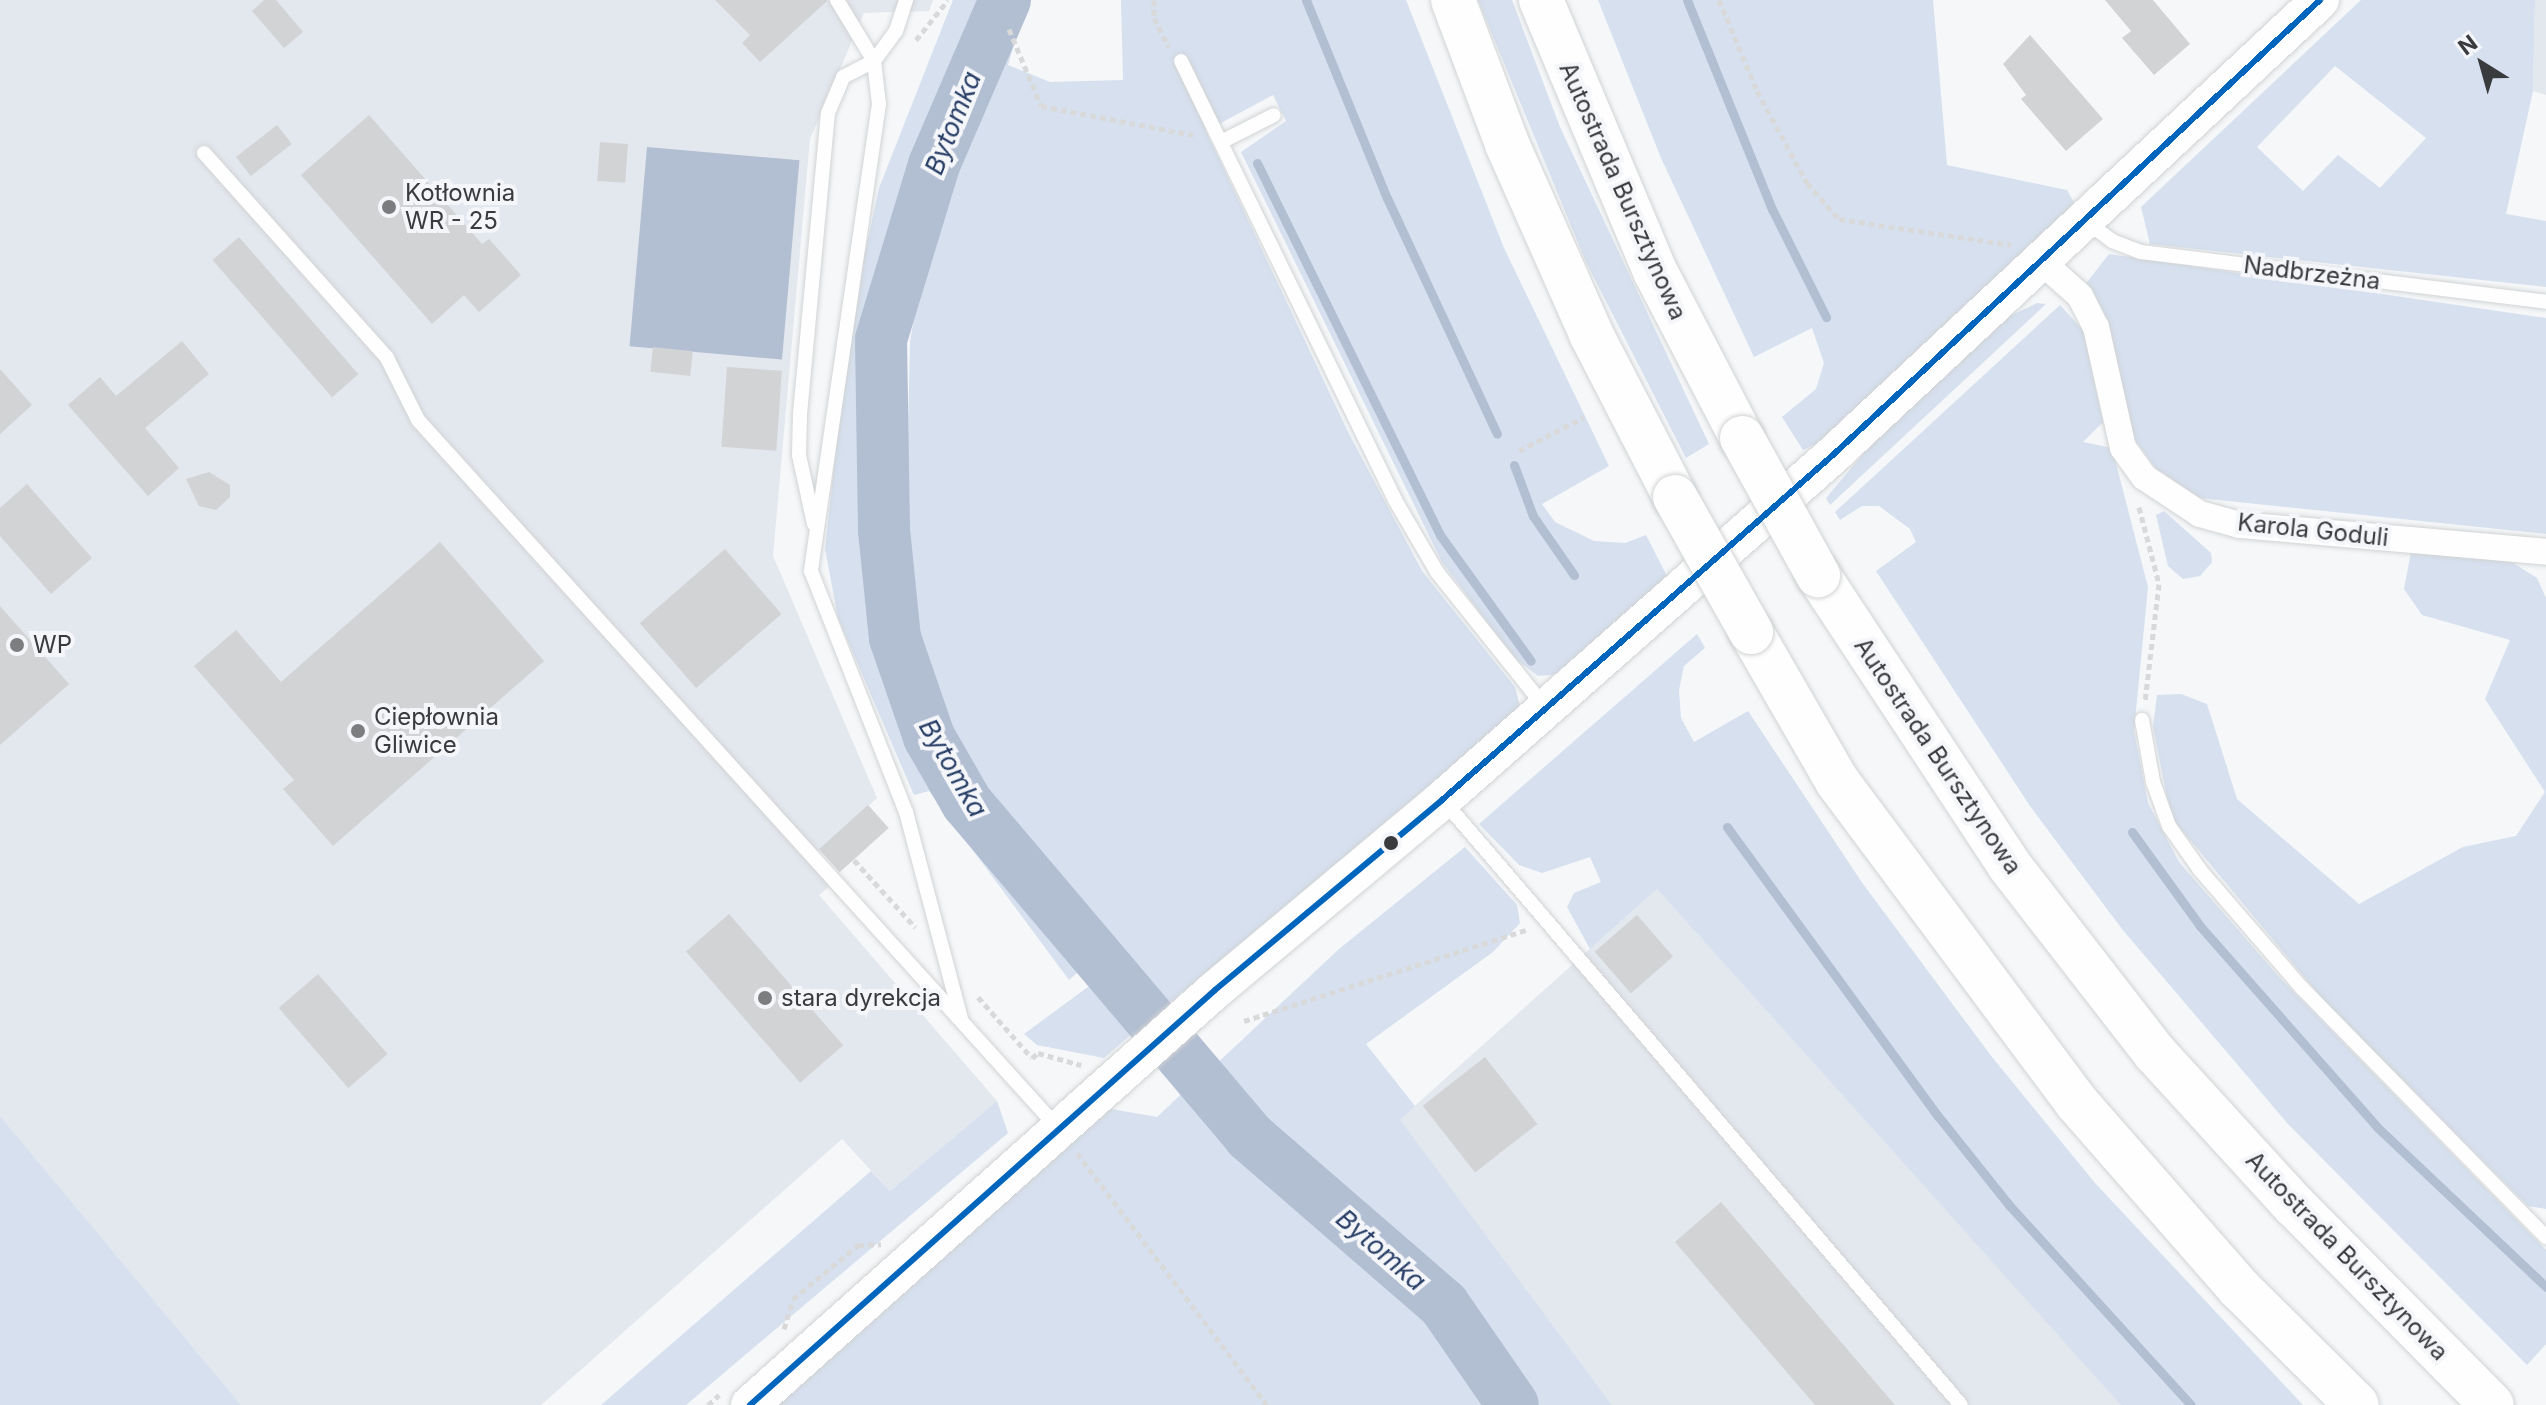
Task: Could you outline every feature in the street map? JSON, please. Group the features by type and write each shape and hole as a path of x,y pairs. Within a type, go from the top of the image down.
{"highway":[{"path":"1453,0 1507,144 1585,319 1675,497 1837,781 2078,1104 2239,1288 2357,1405"},
{"name":"Autostrada Bursztynowa","path":"1541,0 1656,273 1742,438 1818,575 2009,865 2155,1053 2294,1205 2492,1405"}],"street":[{"path":"750,1405 1215,990 1546,709 2049,257 2320,0"},
{"name":"Karola Goduli","path":"2049,257 2080,296 2096,327 2123,448 2144,477 2200,514 2240,525 2546,552"}],"lane":[{"path":"837,0 874,61 874,149 816,528 813,586 906,812 961,1020"},
{"path":"816,528 799,455 800,414 828,113 843,77 874,61 896,31 906,0"},
{"path":"1181,61 1395,500 1437,572 1546,709"},
{"path":"1221,142 1274,115"},
{"path":"204,153 387,358 418,420 1059,1128"},
{"name":"Nadbrzeżna","path":"2087,222 2141,252 2546,302"},
{"path":"2142,720 2153,782 2169,826 2200,870 2302,988 2545,1234"},
{"path":"1442,800 1961,1405"}],"path":[{"path":"943,10 948,0"},
{"path":"1154,0 1154,18 1181,61"},
{"path":"1719,0 1757,91 1807,183 1839,219 2049,257"},
{"path":"1009,29 1041,106 1221,142"},
{"path":"1519,451 1584,417"},
{"path":"2123,448 2159,584 2142,720"},
{"path":"1244,1021 1502,942 1547,919"},
{"path":"1059,1128 1267,1405"},
{"path":"781,1340 793,1299 858,1245 893,1243"}],"shaded area":[{"name":"Ciepłownia Gliwice","path":"0,0 933,0 929,11 864,13 810,139 773,556 877,798 817,852 833,883 819,895 997,1101 890,1191 842,1139 541,1405 241,1405 0,1116"},
{"path":"953,0 977,0 910,175 868,334 871,562 892,684 943,786 1088,963 1069,980 929,791 914,795 838,618 825,549 850,321 879,188"},
{"path":"1015,0 1027,0 1008,65 1050,82 1123,80 1121,0 1406,0 1504,248 1609,466 1542,504 1555,522 1594,541 1625,543 1646,535 1669,580 1562,674 1538,676 1513,657 1442,562 1241,152 1286,121 1273,95 1206,131 1347,430 1422,571 1515,687 1521,710 1165,1007 990,812 961,765 919,663 905,567 910,341 928,241 985,107"},
{"path":"1478,0 1512,0 1560,127 1709,444 1686,458 1586,262"},
{"path":"1598,0 1933,0 1947,165 2067,190 2075,204 1838,434 1803,450 1782,417 1816,389 1824,363 1812,328 1754,357 1661,158"},
{"path":"2361,0 2535,0 2533,91 2506,214 2546,221 2546,287 2150,244 2141,207","holes":["2335,66 2426,138 2380,188 2338,155 2303,191 2257,147"]},
{"path":"2535,0 2546,0 2546,95 2533,91"},
{"path":"647,147 799,160 782,360 630,346"},
{"path":"2109,254 2546,318 2546,534 2199,498 2157,470 2133,437 2084,286"},
{"path":"2037,303 2046,304 1830,505 1826,498 1880,434 2006,318"},
{"path":"2060,305 2083,330 2103,422 2083,442 2112,448 2148,587 2134,731 2148,803 2179,862 2280,978 2546,1250 2546,1344 2527,1365 2288,1124 2122,929 2030,806 1876,571 1916,542 1910,529 1879,506 1862,506 1840,520 1835,512"},
{"path":"2164,511 2211,553 2212,562 2200,576 2183,579 2168,566 2156,515"},
{"path":"2411,552 2510,561 2537,578 2546,598 2546,1209 2528,1206 2326,1003 2171,817 2153,727 2157,695 2181,694 2207,704 2237,799 2359,904 2463,847 2516,836 2545,792 2485,699 2510,640 2422,615 2404,589"},
{"path":"1697,634 1705,648 1684,666 1679,690 1681,718 1694,742 1748,711 1863,884 1992,1057 2095,1183 2303,1405 2121,1405 1657,889 1590,949 1567,907 1574,893 1601,882 1590,857 1542,873 1519,865 1479,824"},
{"path":"1465,847 1517,905 1520,923 1493,952 1366,1044 1415,1106 1400,1120 1612,1405 1538,1405 1443,1277 1211,1069 1339,949"},
{"path":"1657,889 2121,1405 1612,1405 1399,1120"},
{"path":"1104,975 1142,1025 1104,1058 1037,1045 1024,1034"},
{"path":"1190,1086 1226,1141 1440,1319 1496,1405 777,1405 1105,1108 1157,1117"},
{"path":"997,1101 1008,1133 686,1405 601,1405 871,1171 890,1191"},
{"path":"0,1116 241,1405 0,1405"}],"building":[{"path":"264,0 276,0 303,32 284,48 252,11"},
{"path":"715,0 827,1 760,62 742,43 750,35"},
{"path":"2105,0 2153,0 2190,44 2154,75 2122,38 2131,31"},
{"path":"2030,35 2103,119 2066,151 2021,99 2026,95 2003,64"},
{"name":"Kotłownia WR - 25","path":"369,115 482,244 489,239 521,275 479,312 464,295 432,324 301,175"},
{"path":"277,125 292,144 251,176 236,157"},
{"path":"600,142 628,144 625,183 597,181"},
{"path":"239,237 358,374 332,397 213,260"},
{"path":"182,341 209,374 145,428 179,468 148,496 68,405 100,377 116,396"},
{"path":"653,347 693,351 690,376 650,372"},
{"path":"727,367 782,371 776,451 721,447"},
{"path":"0,369 32,405 0,434"},
{"path":"209,472 230,485 230,497 216,510 199,506 186,479"},
{"path":"27,484 92,558 51,594 0,536 0,508"},
{"name":"Ciepłownia Gliwice","path":"440,542 544,661 333,846 283,789 294,780 194,666 236,630 281,682"},
{"path":"725,549 781,614 696,688 640,623"},
{"name":"WP","path":"0,606 69,684 0,745"},
{"path":"868,805 889,828 840,872 819,849"},
{"name":"stara dyrekcja","path":"729,914 843,1045 800,1083 686,951"},
{"path":"1637,915 1673,957 1631,993 1595,952"},
{"path":"318,974 388,1054 348,1088 279,1008"},
{"path":"1485,1057 1537,1124 1475,1173 1423,1106"},
{"path":"1721,1202 1895,1405 1815,1405 1675,1242"}],"waterway":[{"name":"Bytomka","path":"1005,0 934,165 881,339 884,530 895,638 929,737 967,803 1249,1136 1444,1305 1513,1405"},
{"path":"1306,0 1387,198 1497,434"},
{"path":"1687,0 1772,209 1826,317"},
{"path":"1257,163 1440,535 1531,661"},
{"path":"1514,465 1533,516 1574,575"},
{"path":"1727,827 1938,1116 2009,1205 2191,1405"},
{"path":"2132,832 2200,926 2377,1127 2546,1287"}],"transit line":[{"path":"750,1405 1215,990 1442,800 1834,454 2320,0"}],"place":[{"name":"Kotłownia WR - 25","path":"389,207"},
{"name":"WP","path":"17,645"},
{"name":"Ciepłownia Gliwice","path":"358,731"},
{"name":"stara dyrekcja","path":"765,998"}]}
